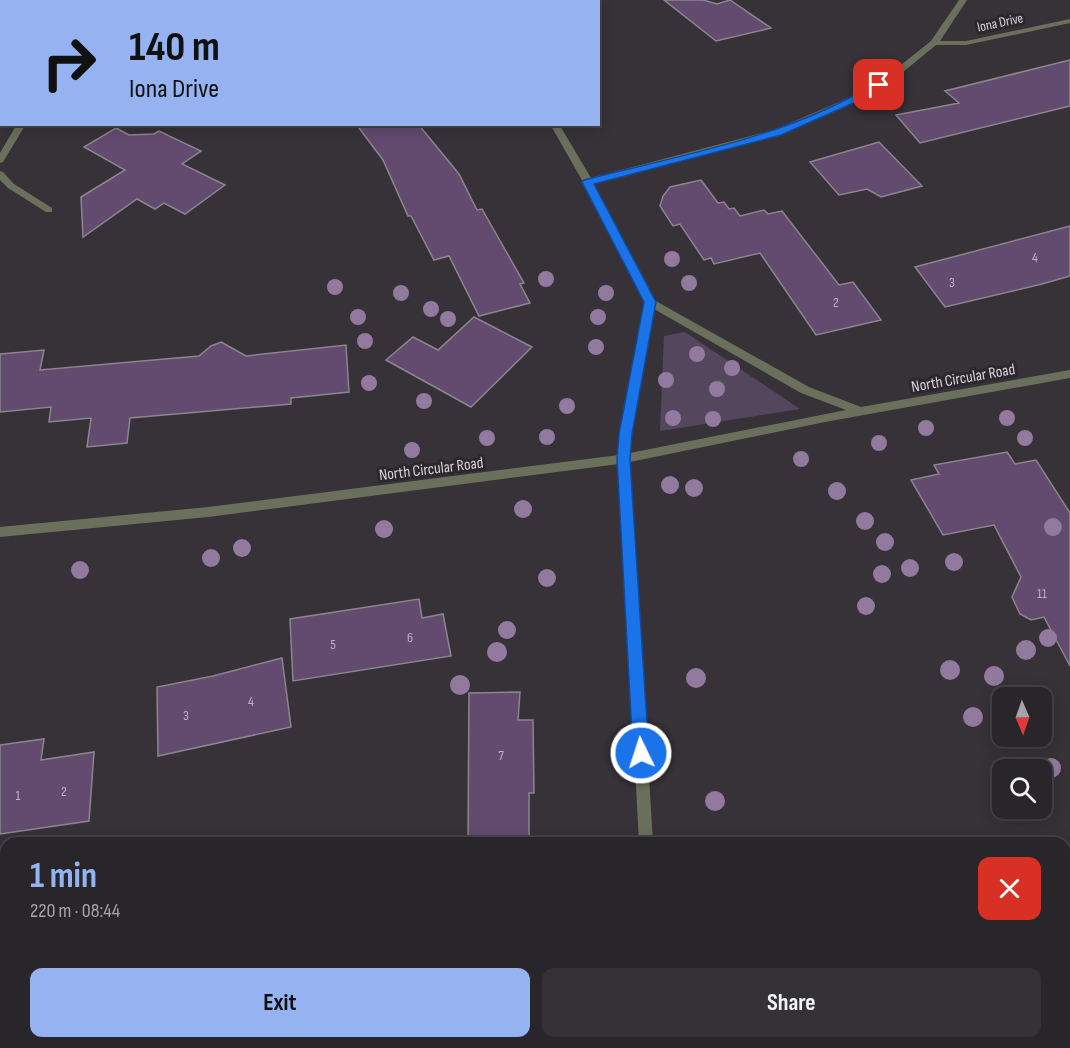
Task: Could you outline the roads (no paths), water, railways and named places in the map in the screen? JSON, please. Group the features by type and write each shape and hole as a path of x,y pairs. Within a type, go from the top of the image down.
{"street":[{"name":"Iona Drive","path":"588,182 777,132 863,95 894,75 934,43 963,0"},
{"name":"Iona Drive","path":"934,43 966,43 1070,21"},
{"path":"0,160 21,126"},
{"path":"555,126 588,182 650,302 805,390 862,412"},
{"path":"0,174 11,186 49,210"},
{"path":"646,837 624,459 626,434 650,302"},
{"name":"North Circular Road","path":"0,532 229,510 624,459 698,442 1070,374"}]}
